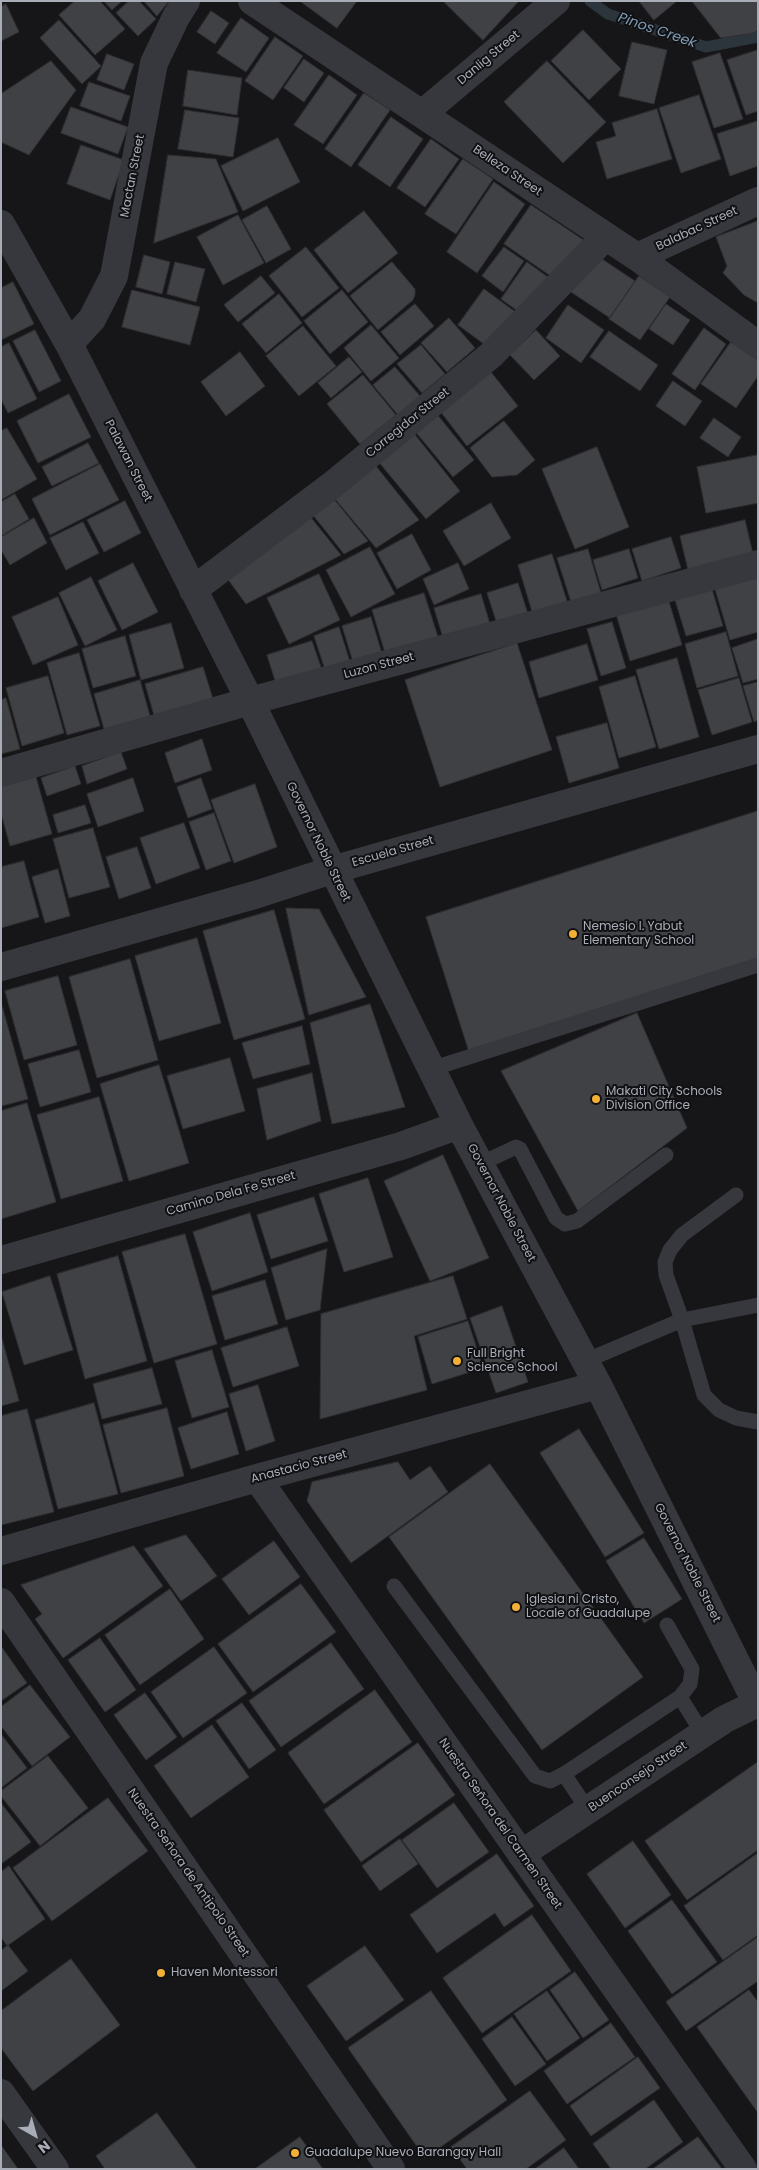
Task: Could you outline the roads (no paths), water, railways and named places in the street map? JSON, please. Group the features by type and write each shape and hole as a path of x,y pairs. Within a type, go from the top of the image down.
{"street":[{"name":"Mactan Street","path":"69,344 92,319 114,276 154,62 186,1"},
{"name":"Belleza Street","path":"252,1 637,257 758,345"},
{"name":"Danlig Street","path":"422,114 556,1"},
{"name":"Balabac Street","path":"637,257 758,201"},
{"name":"Palawan Street","path":"1,224 69,344 250,701"},
{"name":"Corregidor Street","path":"193,590 331,486 491,354 605,237"},
{"name":"Luzon Street","path":"1,773 250,701 758,564"},
{"name":"Governor Noble Street","path":"250,701 459,1125 598,1385 757,1704"},
{"name":"Escuela Street","path":"1,967 258,894 332,870 758,749"},
{"name":"Camino Dela Fe Street","path":"1,1260 401,1146 459,1125"},
{"name":"Anastacio Street","path":"1,1551 256,1478 598,1385"},
{"name":"Nuestra Señora del Carmen Street","path":"256,1478 743,2169"},
{"name":"Nuestra Señora de Antipolo Street","path":"1,1602 391,2169"},
{"name":"Buenconsejo Street","path":"521,1854 725,1719 757,1704"},
{"path":"1,2093 55,2169"}],"lane":[{"path":"431,1069 758,965"},
{"path":"480,1164 516,1147 520,1150 556,1218 565,1224 577,1221 666,1155"},
{"path":"736,1195 682,1235 670,1250 665,1262 666,1275 682,1320 704,1395 719,1410 736,1418 758,1422"},
{"path":"585,1361 682,1320 758,1305"},
{"path":"394,1586 535,1776 550,1781 564,1774 680,1697 690,1684 692,1669 667,1625"},
{"path":"680,1697 703,1734"},
{"path":"564,1774 588,1810"}],"waterway":[{"name":"Pinos Creek","path":"590,1 608,14 706,47 758,37"}],"place":[{"name":"Nemesio I. Yabut Elementary School","path":"573,934"},
{"name":"Makati City Schools Division Office","path":"596,1099"},
{"name":"Full Bright Science School","path":"457,1361"},
{"name":"Iglesia ni Cristo, Locale of Guadalupe","path":"516,1607"},
{"name":"Haven Montessori","path":"161,1973"},
{"name":"Guadalupe Nuevo Barangay Hall","path":"295,2153"}]}
